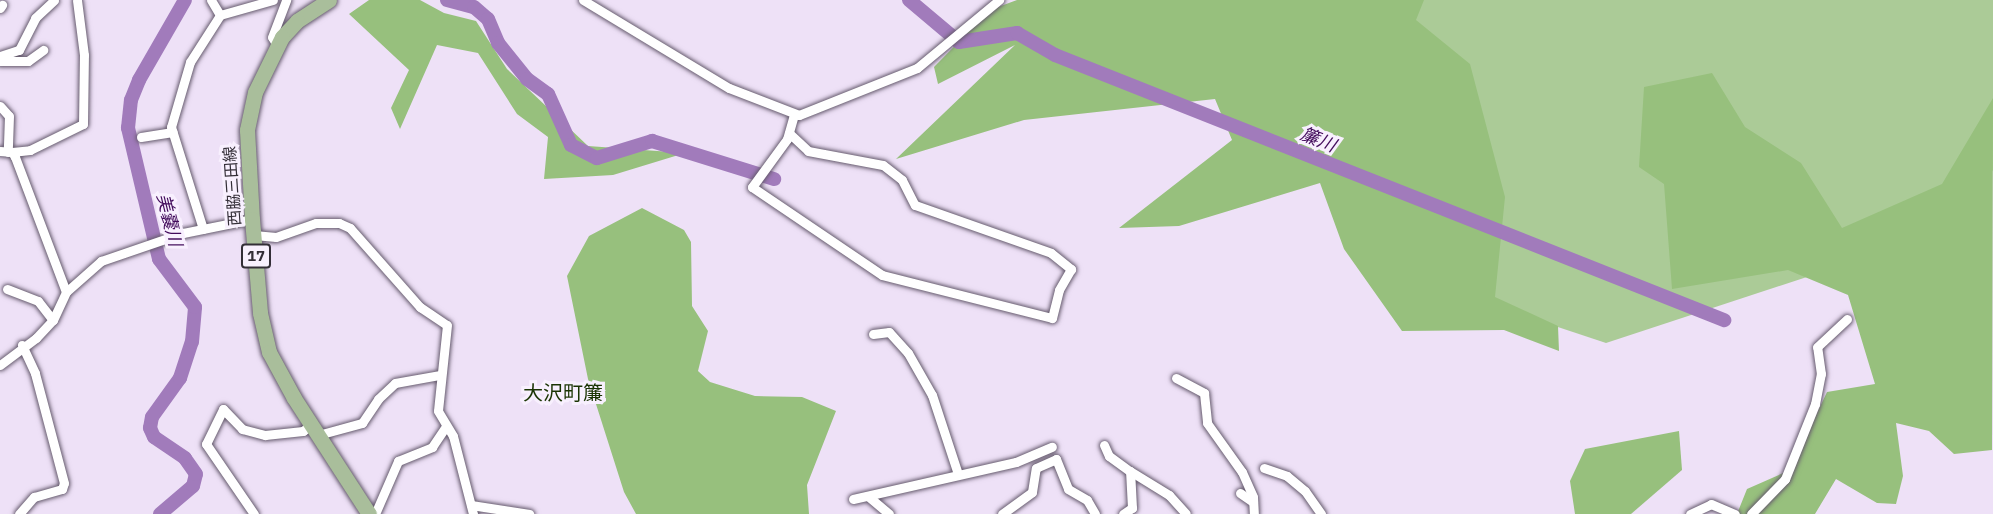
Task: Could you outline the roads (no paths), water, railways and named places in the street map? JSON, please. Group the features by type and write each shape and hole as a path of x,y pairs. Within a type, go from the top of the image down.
{"main road":[{"name":"西脇三田線","path":"329,0 297,21 277,45 249,111 247,149 252,219 265,340 279,374 369,514"}],"street":[{"path":"0,56 19,50 35,18 54,0"},
{"path":"7,152 30,150 83,124 84,56 77,0"},
{"path":"211,0 220,15"},
{"path":"203,229 171,127 190,62 220,15 273,0"},
{"path":"277,45 272,37 286,0"},
{"path":"583,0 729,88 794,115 917,68 999,0"},
{"path":"0,62 28,61 43,50"},
{"path":"0,106 9,116 7,152 66,292"},
{"path":"789,133 808,152 884,165 902,180 915,205 1051,253 1071,269 1059,290 1052,318 882,275 752,187 789,133 794,115"},
{"path":"141,137 172,132"},
{"path":"0,365 53,320 66,292 101,261 127,250 183,233 252,219"},
{"path":"254,235 276,237 315,223 339,223 350,228 420,307 447,325 438,411 453,436 472,509 530,514"},
{"path":"7,288 38,301 53,320"},
{"path":"1751,514 1785,479 1815,404 1821,374 1817,347 1847,319"},
{"path":"873,334 889,332 908,353 932,395 958,474"},
{"path":"19,514 34,497 62,489 64,483 35,373 22,345"},
{"path":"254,514 206,444 223,409 242,429 265,435 362,423 378,399 395,384 440,375"},
{"path":"1176,378 1204,393 1207,423 1242,472 1253,502 1254,514"},
{"path":"375,514 398,461 432,447 446,426"},
{"path":"1104,445 1109,456 1169,495 1186,514"},
{"path":"853,499 1016,462 1052,447"},
{"path":"1002,514 1032,492 1036,468 1048,459 1056,459 1068,489 1087,500 1095,514"},
{"path":"1264,468 1287,476 1305,491 1321,514"},
{"path":"1123,514 1132,508 1130,471"},
{"path":"1240,493 1253,502"},
{"path":"869,497 889,514"},
{"path":"1690,514 1711,504 1736,514"}],"waterway":[{"name":"美嚢川","path":"160,514 193,486 196,474 185,458 154,437 150,428 152,417 180,378 192,342 195,307 159,259 128,128 131,100 139,80 185,0"},
{"path":"447,0 474,7 488,19 498,43 527,79 548,94 571,145 597,158 652,141 774,179"},
{"name":"簾川","path":"909,0 959,42 1017,33 1055,55 1724,320"}],"district":[{"name":"大沢町簾","path":"563,392"}]}
